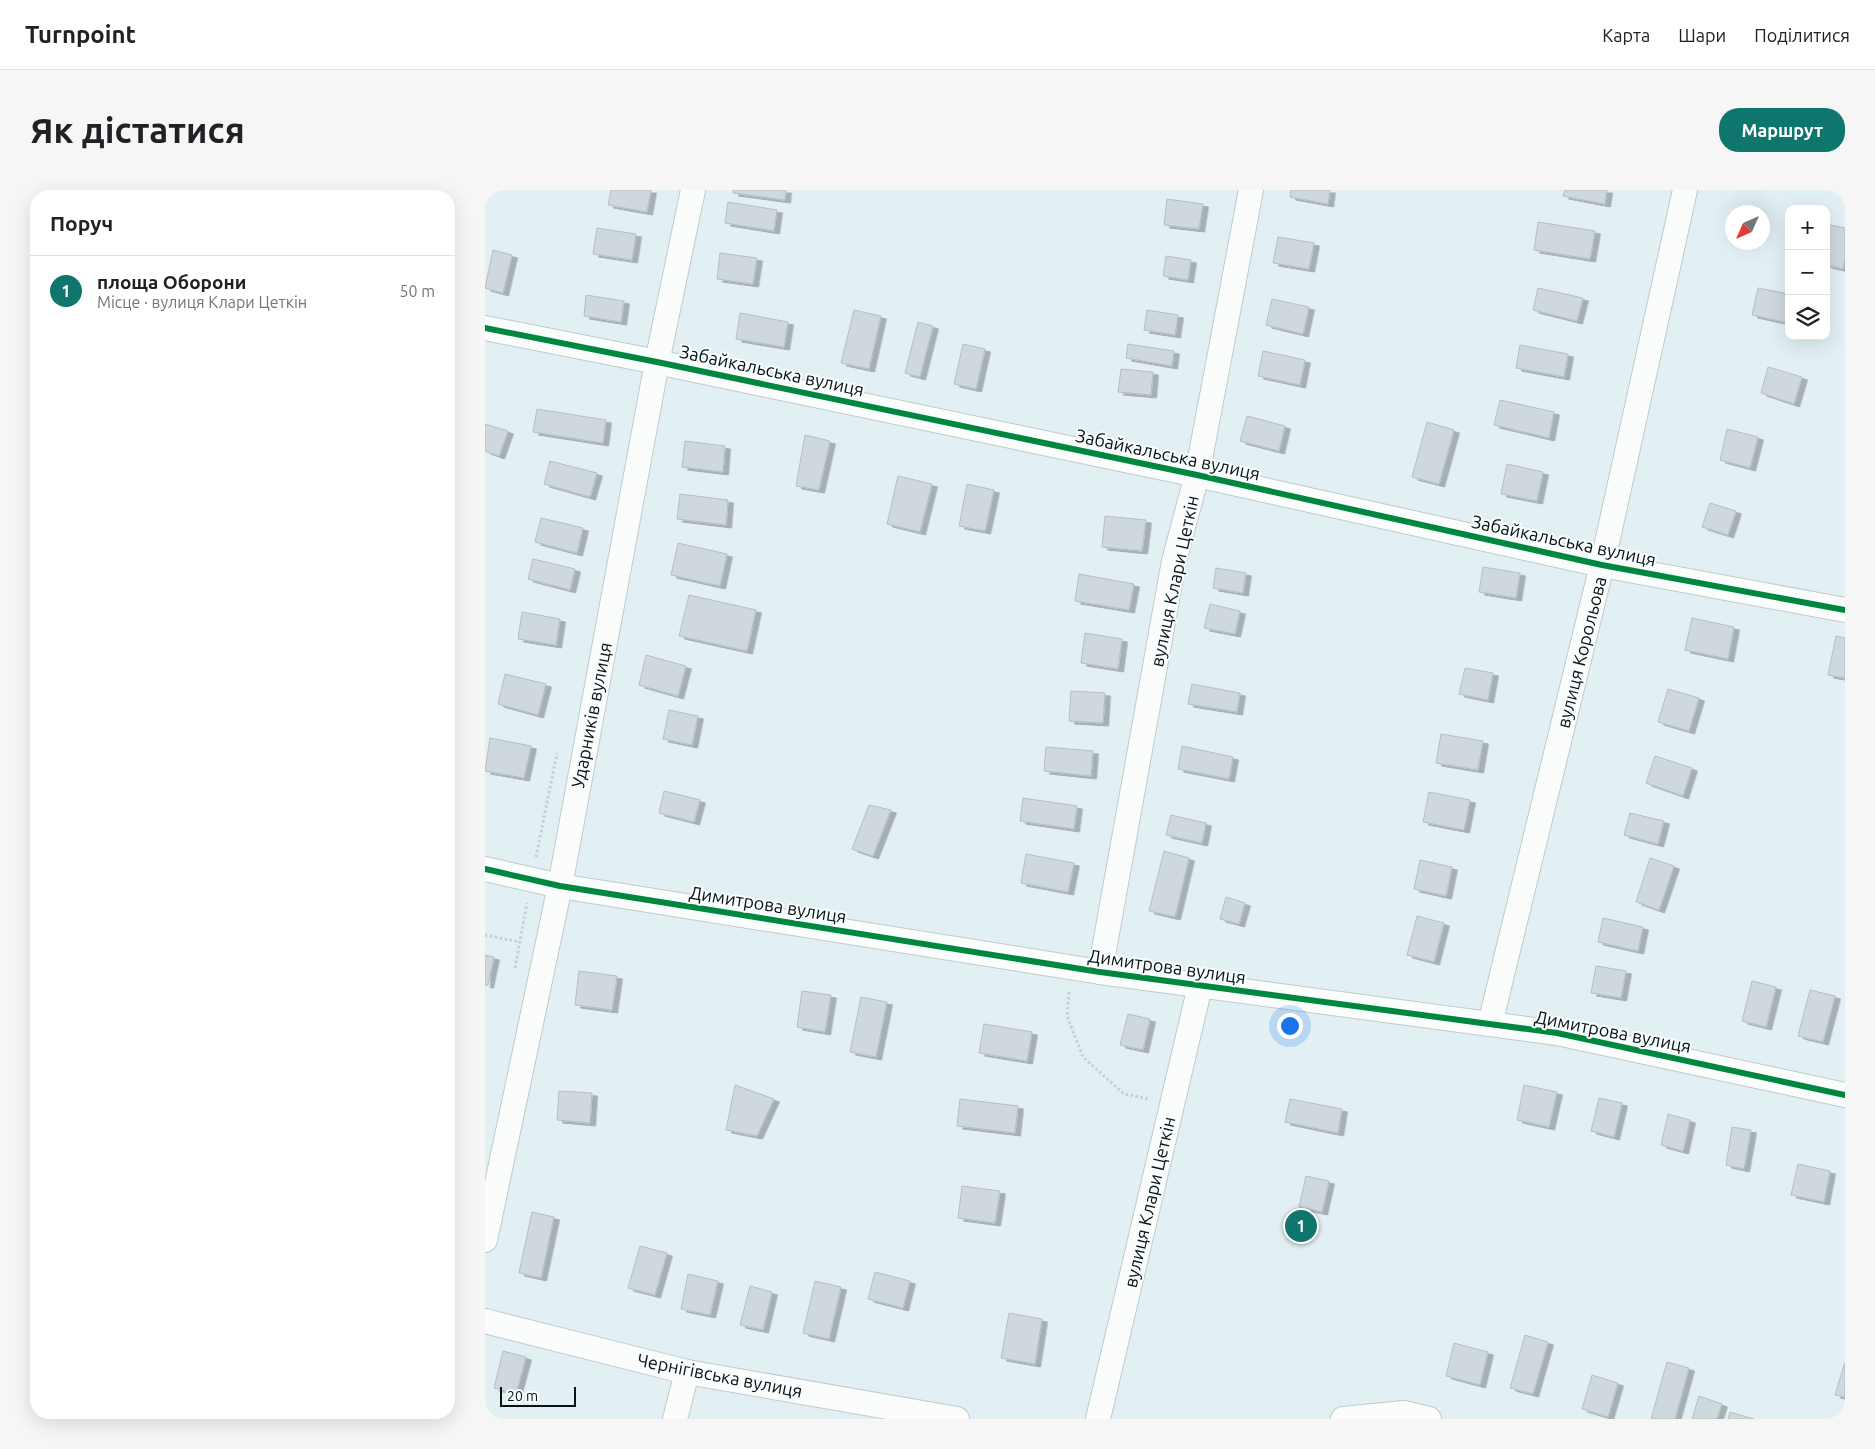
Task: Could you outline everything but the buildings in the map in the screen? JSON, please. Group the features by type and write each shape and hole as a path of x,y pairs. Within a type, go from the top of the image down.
{"street":[{"name":"Ударників вулиця","path":"485,1240 560,886 657,362 693,190"},
{"name":"вулиця Клари Цеткін","path":"1100,972 1174,561 1197,475 1251,190"},
{"name":"вулиця Корольова","path":"1490,1024 1602,565 1685,190"},
{"name":"Забайкальська вулиця","path":"485,328 1197,475 1602,565 1845,610"},
{"name":"Димитрова вулиця","path":"485,869 560,886 1071,968 1557,1033 1845,1095"},
{"name":"вулиця Клари Цеткін","path":"1098,1419 1199,986"},
{"name":"Чернігівська вулиця","path":"485,1321 687,1372 957,1419"},
{"path":"675,1419 687,1372"},
{"path":"1343,1419 1404,1413 1429,1419"}],"path":[{"path":"485,935 520,942"},
{"path":"1071,968 1067,1016 1083,1057 1124,1094 1172,1104"}],"cycle path":[{"path":"485,328 1197,475 1602,565 1845,610"},
{"path":"485,869 560,886 1100,972 1557,1033 1845,1095"}],"place":[{"name":"площа Оборони","path":"1301,1226"}]}
